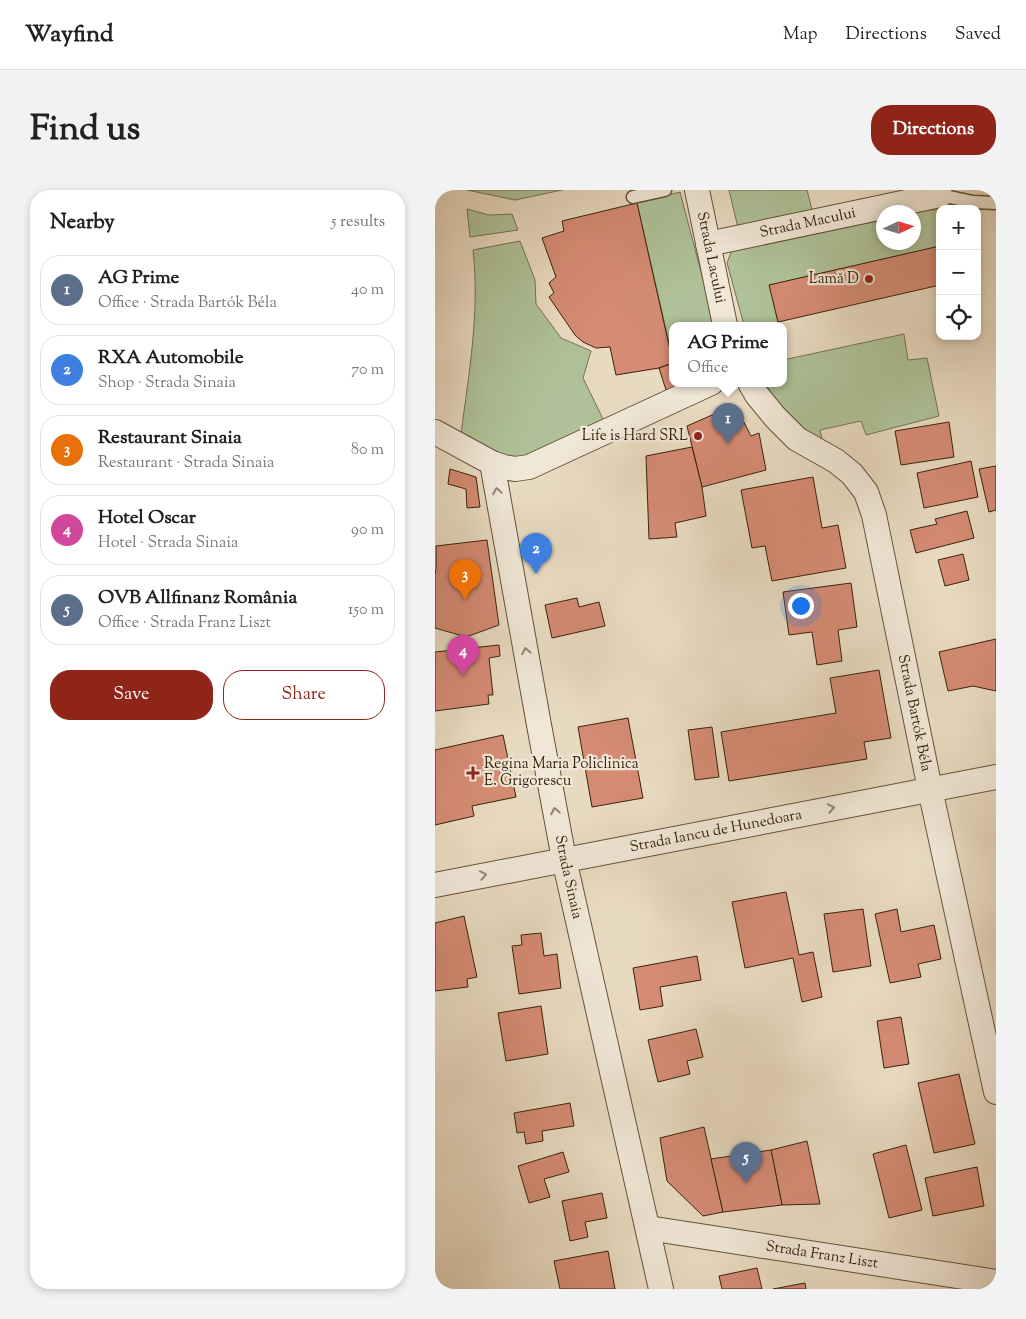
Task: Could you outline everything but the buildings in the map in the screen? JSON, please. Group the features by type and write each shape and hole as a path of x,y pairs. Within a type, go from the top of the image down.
{"street":[{"name":"Strada Lacului","path":"697,190 724,322"},
{"name":"Strada Macului","path":"708,244 940,195"},
{"path":"435,432 504,467 529,467 702,387"},
{"name":"Strada Bartók Béla","path":"752,387 775,417 797,439 836,461 852,474 866,492 874,515 930,789 996,1092"},
{"name":"Strada Sinaia","path":"492,462 564,859 661,1289"},
{"name":"Strada Iancu de Hunedoara","path":"435,885 996,777"},
{"name":"Strada Franz Liszt","path":"648,1228 996,1282"}],"lane":[{"path":"633,197 665,190"},
{"name":"Strada Macului","path":"940,195 973,202 996,203"}],"green space":[{"path":"467,190 562,190 515,200"},
{"path":"729,190 807,190 813,214 739,232"},
{"path":"680,192 714,322 669,322 669,343 637,203"},
{"path":"467,209 489,215 512,214 518,230 470,237"},
{"path":"936,210 936,247 770,285 778,322 743,322 727,263 732,250 876,220 876,250 921,250 921,212"},
{"path":"520,241 535,280 536,304 561,338 591,351 583,378 604,421 529,459 511,461 461,434 474,319 475,273 473,250"},
{"path":"904,334 908,360 927,358 939,416 866,435 861,421 820,430 823,443 816,440 775,399 768,387 787,387 787,359"}],"place":[{"name":"Lamă D","path":"869,279"},
{"name":"Life is Hard SRL","path":"698,436"},
{"name":"AG Prime","path":"728,444"},
{"name":"RXA Automobile","path":"536,574"},
{"name":"Restaurant Sinaia","path":"465,600"},
{"name":"Hotel Oscar","path":"463,676"},
{"name":"Regina Maria Policlinica E. Grigorescu","path":"473,773"},
{"name":"OVB Allfinanz România","path":"746,1183"}]}
